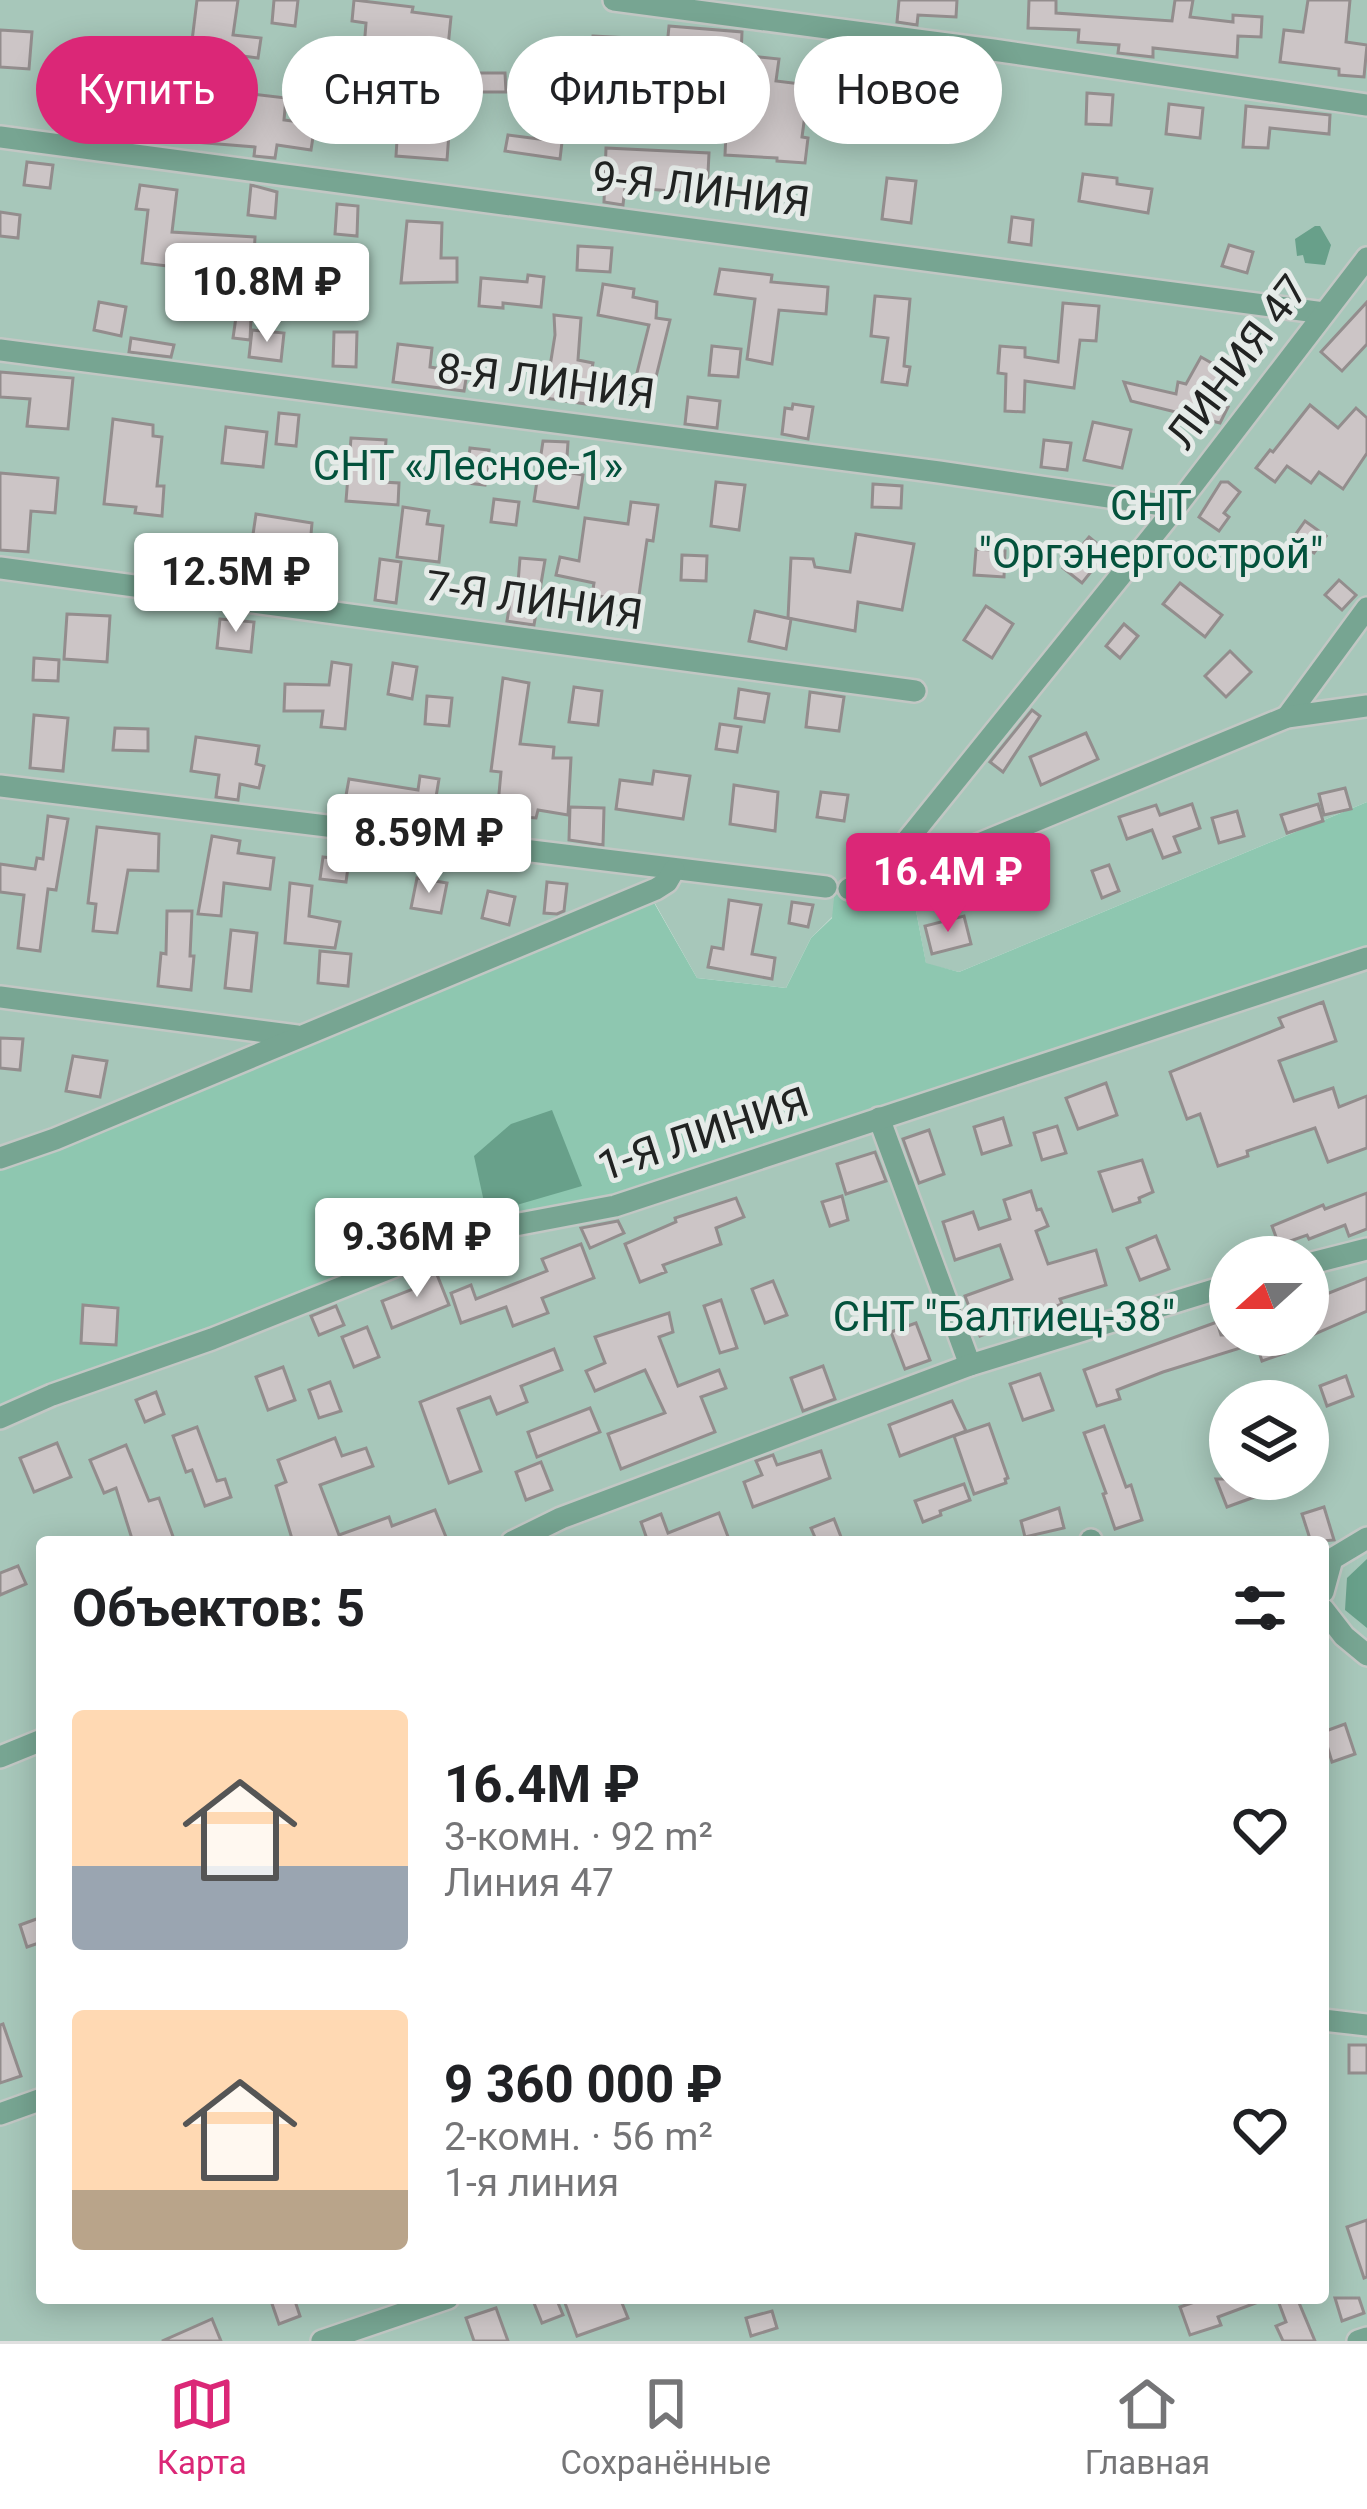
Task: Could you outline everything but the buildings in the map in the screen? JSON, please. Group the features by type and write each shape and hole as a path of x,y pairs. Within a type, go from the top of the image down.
{"street":[{"path":"614,0 1367,105"},
{"name":"9-Я ЛИНИЯ","path":"0,137 1324,313"},
{"name":"ЛИНИЯ 47","path":"674,870 871,892 1367,258"},
{"name":"8-Я ЛИНИЯ","path":"0,350 1176,507"},
{"name":"7-Я ЛИНИЯ","path":"0,568 915,691"},
{"path":"1287,717 1367,608"},
{"path":"910,837 950,856 1287,717 1367,706"},
{"path":"0,786 674,870 656,890 0,1158"},
{"name":"1-Я ЛИНИЯ","path":"0,1418 483,1231 615,1206 1367,958"},
{"path":"0,998 300,1036"},
{"path":"879,1118 970,1365"},
{"path":"1329,1259 1367,1250"},
{"path":"524,1536 561,1518 970,1365 1209,1292"},
{"path":"1329,1570 1332,1559 1367,1538"},
{"path":"1329,1617 1367,1654"},
{"path":"0,1757 36,1742"},
{"path":"1329,2021 1367,2025"},
{"path":"0,2114 36,2101"},
{"path":"322,2341 430,2304"},
{"path":"1358,2341 1367,2338"}],"green space":[{"name":"СНТ «Лесное-1»","path":"0,0 1367,0 1367,802 959,972 926,964 905,874 909,841 811,938 786,988 697,978 649,893 0,1156"},
{"name":"СНТ \"Балтиец-38\"","path":"1367,958 1367,2341 0,2341 0,1418 488,1230"}],"shaded area":[{"path":"1320,226 1331,245 1325,265 1305,263 1303,255 1297,256 1295,239"},
{"path":"1367,802 1367,958 623,1203 488,1230 0,1418 0,1156 648,892 697,978 786,988 811,938 832,918 835,888 871,891 910,837 905,874 926,963 959,972"},
{"path":"552,1110 582,1186 499,1210 484,1202 474,1156 511,1124"},
{"path":"1367,1559 1367,1628 1345,1610 1347,1578"}],"park label":[{"name":"СНТ \"Оргэнергострой\"","path":"1151,529"}]}
